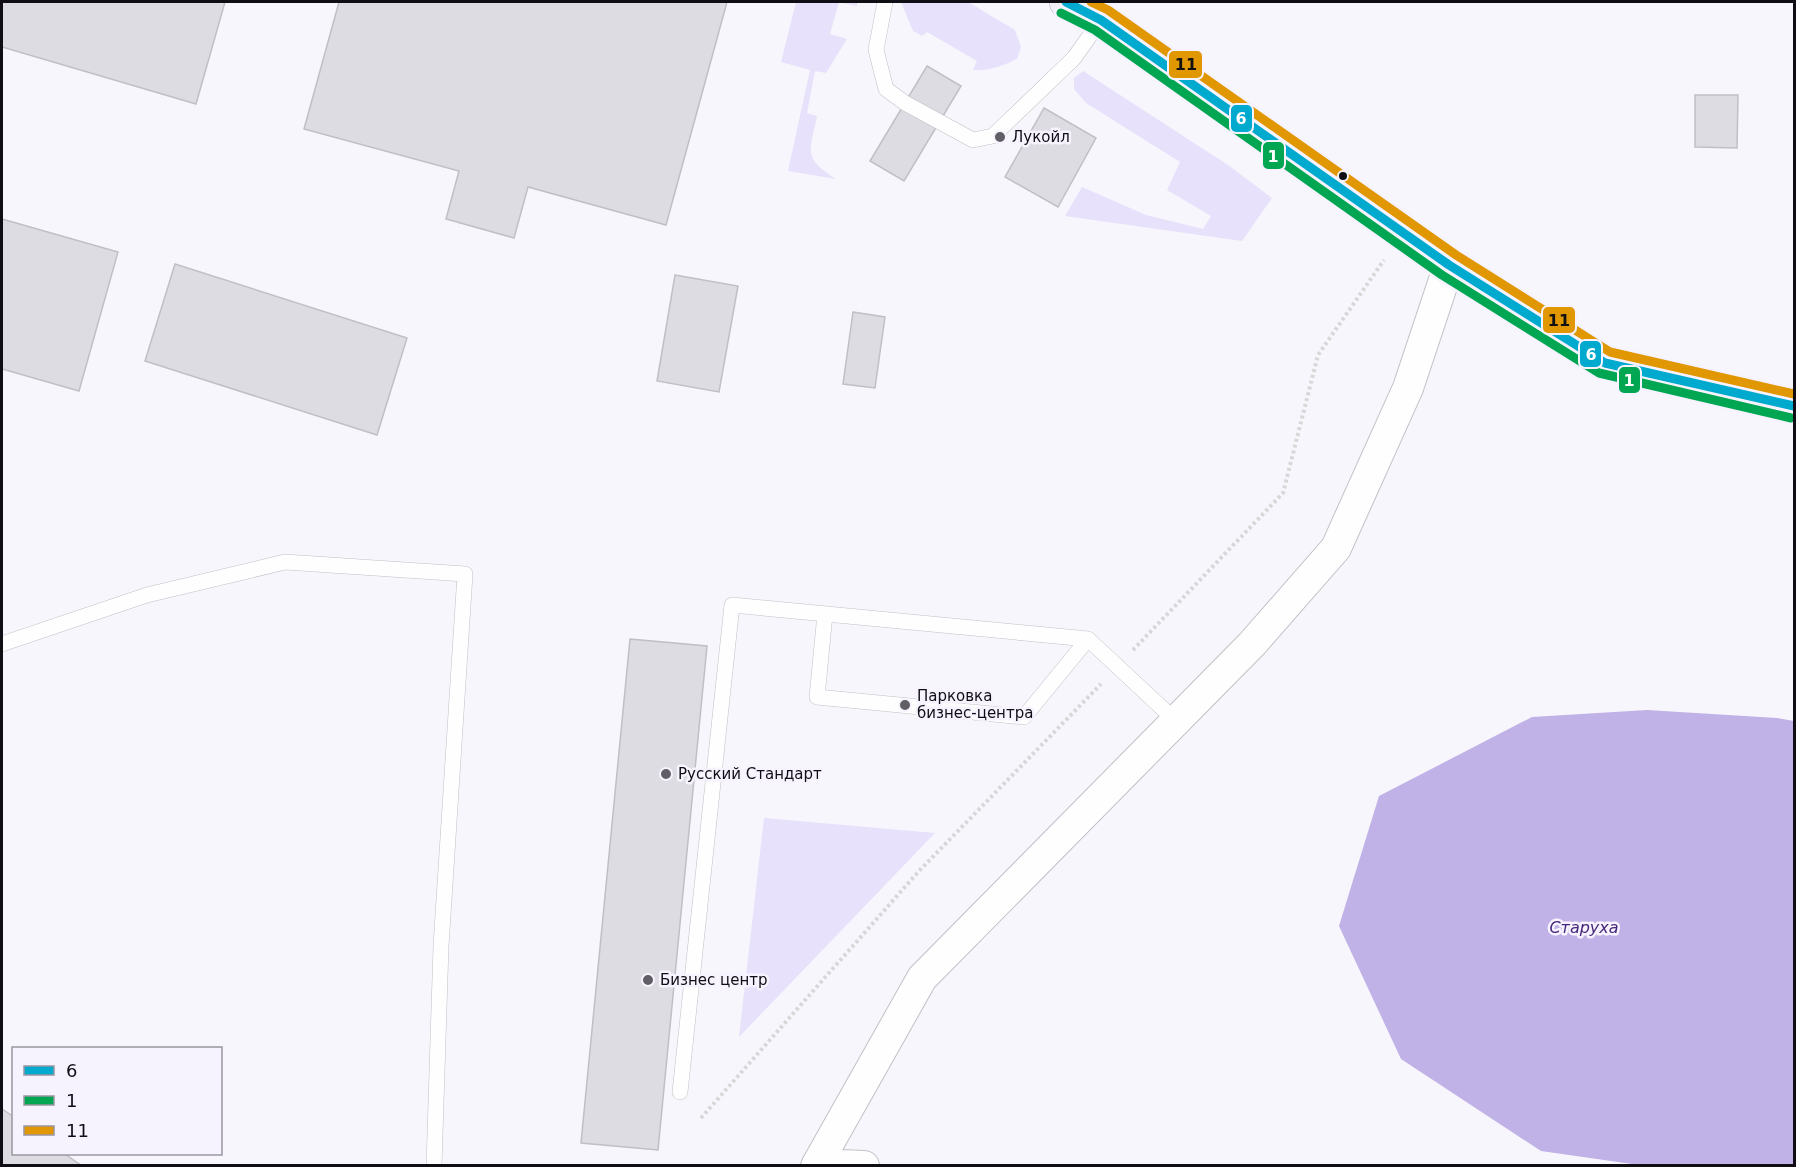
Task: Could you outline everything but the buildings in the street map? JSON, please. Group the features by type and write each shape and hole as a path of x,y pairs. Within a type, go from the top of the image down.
{"main road":[{"path":"1066,2 1101,20 1449,265 1605,363 1794,406"}],"street":[{"path":"864,1166 816,1165 922,978 1252,644 1336,548 1408,388 1449,265"}],"lane":[{"path":"885,2 876,51 886,89 906,103 973,140 993,136 1074,58 1101,20"},
{"path":"2,644 147,595 285,562 465,574 441,946 434,1166"},
{"path":"680,1092 732,605 1088,639 1176,721"},
{"path":"825,614 817,697 1024,717 1088,639"}],"shaded area":[{"path":"796,2 839,2 830,34 847,39 826,73 815,71 807,113 817,116 811,146 813,159 836,179 788,171 810,70 781,62"},
{"path":"839,2 857,2 857,6"},
{"path":"901,2 968,2 1015,30 1021,47 1017,59 996,68 973,70 977,61 927,32 922,36 913,31"},
{"path":"1083,71 1228,165 1272,198 1242,241 1065,216 1082,187 1146,215 1203,229 1211,216 1167,190 1180,162 1086,103 1074,89 1074,78"},
{"path":"764,818 935,833 739,1037"}],"water":[{"name":"Старуха","path":"1647,710 1794,721 1794,1165 1646,1166 1541,1151 1401,1059 1339,926 1379,796 1532,717"}],"transit line":[{"name":"6","path":"1066,2 1101,20 1449,265 1605,363 1794,406"},
{"name":"11","path":"1091,2 1108,10 1456,255 1610,352 1794,394"},
{"name":"1","path":"1061,13 1095,30 1442,275 1599,373 1791,418"}],"place":[{"name":"Лукойл","path":"1000,137"},
{"name":"Парковка бизнес-центра","path":"905,705"},
{"name":"Русский Стандарт","path":"666,774"},
{"name":"Бизнес центр","path":"648,980"}]}
